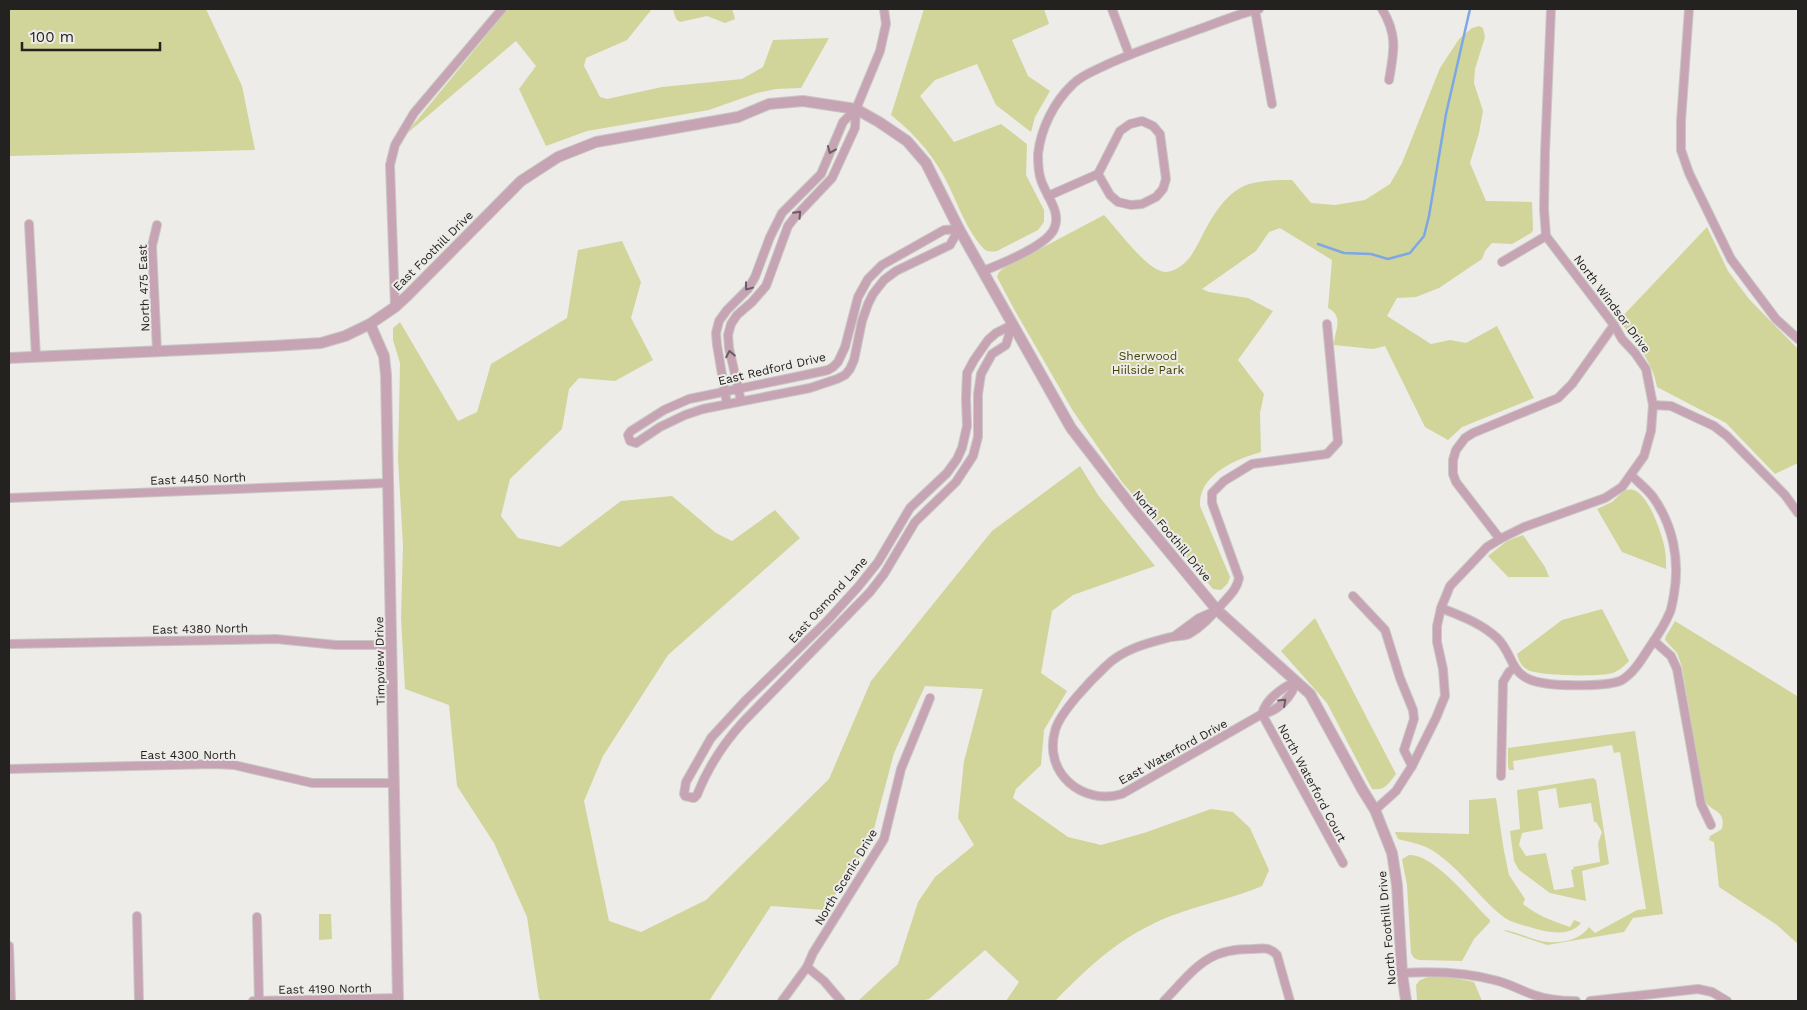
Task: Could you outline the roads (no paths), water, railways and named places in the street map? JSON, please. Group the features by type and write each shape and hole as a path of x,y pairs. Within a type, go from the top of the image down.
{"street":[{"path":"395,307 390,165 395,145 414,113 502,9"},
{"path":"741,401 728,348 728,335 731,324 736,315 752,302 766,286 788,226 795,216 832,178 855,128 856,109 880,51 886,24 884,9"},
{"path":"1112,9 1129,54"},
{"path":"983,271 1045,241 1055,228 1056,216 1040,180 1038,153 1047,120 1054,107 1063,94 1084,75 1129,54 1257,9 1272,104"},
{"path":"1382,9 1389,20 1394,38 1389,80"},
{"path":"1502,262 1546,236 1544,210 1545,153 1551,9"},
{"path":"1689,9 1681,121 1681,150 1689,173 1731,259 1776,319 1798,339"},
{"name":"East Foothill Drive","path":"9,358 321,343 345,336 370,324 395,307 521,181 558,157 596,142 709,123 738,116 769,104 804,101 856,109"},
{"path":"727,404 717,345 716,332 719,321 748,289 756,277 770,237 782,213 821,174 843,122 856,109"},
{"name":"North Foothill Drive","path":"856,109 893,131 916,150 926,163 959,229 1071,428 1132,508 1217,610 1310,694 1375,810 1392,853 1397,885 1402,973 1406,1001"},
{"path":"1048,196 1098,174 1120,131 1130,124 1142,122 1153,126 1160,134 1166,179 1163,189 1156,197 1142,204 1131,205 1118,202 1110,194 1098,174"},
{"path":"30,224 36,357"},
{"name":"North 475 East","path":"157,225 152,246 157,352"},
{"name":"East Redford Drive","path":"959,229 950,245 896,271 884,280 873,294 862,322 854,360 850,369 845,374 837,379 810,388 727,404 685,415 660,427 636,443 632,443 628,438 631,431 664,410 688,399 828,370 833,367 838,362 845,347 858,297 874,272 898,255 944,230 959,229"},
{"name":"North Windsor Drive","path":"1375,810 1396,791 1412,766 1445,696 1443,669 1436,642 1440,608 1450,586 1487,547 1500,538 1524,527 1605,498 1622,487 1644,456 1651,431 1653,405 1646,369 1636,353 1622,339 1614,325 1546,236"},
{"name":"Timpview Drive","path":"370,324 381,346 386,364 398,1000"},
{"path":"1217,610 1237,587 1239,578 1212,503 1212,493 1224,481 1252,464 1327,454 1338,442 1327,324"},
{"name":"East Osmond Lane","path":"1012,325 1006,345 995,351 981,374 978,386 979,427 976,447 973,456 956,482 925,510 915,522 884,574 870,592 723,744 707,772 697,795 694,798 686,796 684,794 686,782 711,738 746,700 827,621 858,587 878,562 910,508 947,473 957,459 962,448 967,426 967,373 979,351 996,333 1012,325"},
{"path":"1500,538 1456,482 1452,466 1456,450 1465,438 1473,433 1558,398 1572,384 1614,325"},
{"path":"979,351 989,359"},
{"path":"1653,405 1671,406 1714,426 1727,436 1785,495 1798,513"},
{"path":"1440,608 1485,627 1499,640 1514,668 1529,680 1544,684 1610,684 1622,680 1635,668 1654,641 1671,611 1676,580 1674,547 1663,513 1652,495 1631,475"},
{"name":"East 4450 North","path":"9,498 388,483"},
{"path":"897,529 907,536"},
{"path":"1353,596 1385,630 1414,719 1404,750 1412,766"},
{"name":"East Waterford Drive","path":"1217,610 1198,618 1174,636 1144,644 1116,657 1106,665 1060,719 1055,731 1054,756 1064,778 1072,786 1093,795 1114,796 1122,794 1262,714 1271,713 1294,692 1296,681"},
{"name":"East 4380 North","path":"9,644 276,639 336,645 392,645"},
{"path":"1654,641 1671,656 1677,669 1701,804 1711,825"},
{"path":"1501,776 1503,682 1514,668"},
{"name":"North Scenic Drive","path":"782,1001 807,967 813,953 884,839 901,769 930,698"},
{"name":"North Waterford Court","path":"1262,714 1343,863"},
{"name":"East 4300 North","path":"9,769 214,764 234,765 312,783 394,783"},
{"path":"137,916 139,1001"},
{"path":"257,917 259,1001"},
{"path":"9,946 11,1001"},
{"path":"1164,1001 1186,977 1210,958 1234,950 1264,948 1272,950 1277,955 1290,1001"},
{"path":"807,967 824,981 841,1001"},
{"path":"1402,973 1430,971 1469,974 1499,981 1535,995 1558,1001 1576,1001"},
{"path":"1590,1001 1637,999 1698,989 1712,992 1727,1001"},
{"name":"East 4190 North","path":"252,1001 398,1000"}],"waterway":[{"path":"1318,244 1344,253 1371,254 1388,259 1410,253 1424,236 1446,114 1470,9"}],"park label":[{"name":"Sherwood Hiilside Park","path":"1148,363"}]}
